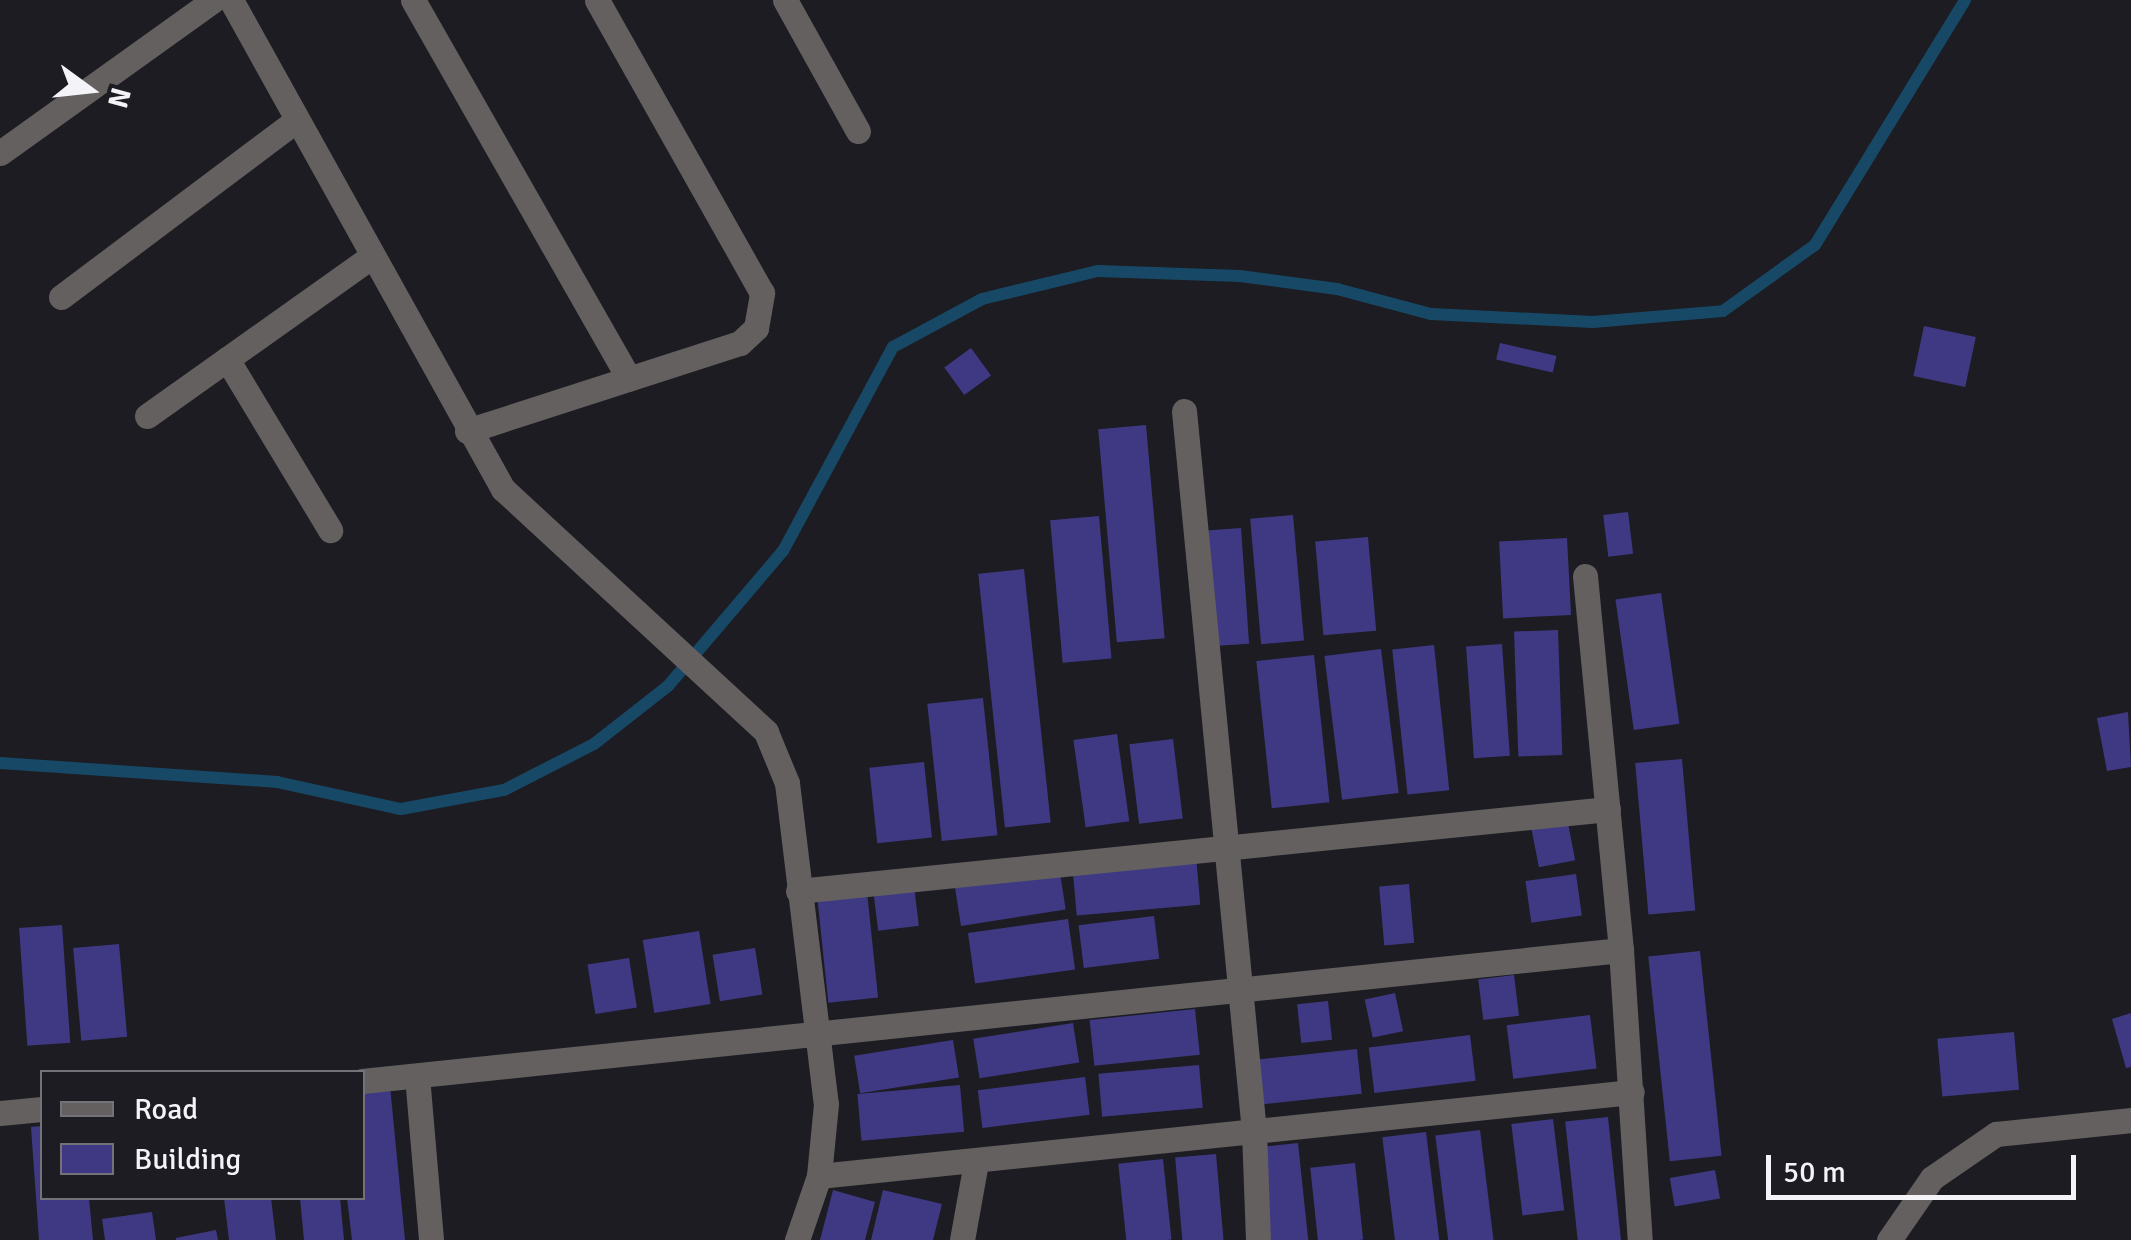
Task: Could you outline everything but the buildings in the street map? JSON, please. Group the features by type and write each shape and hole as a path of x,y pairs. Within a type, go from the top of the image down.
{"street":[{"path":"0,154 214,0"},
{"path":"231,0 467,431 503,489 706,671 766,732 787,783 826,1104 819,1176 797,1240"},
{"path":"413,0 629,379"},
{"path":"467,431 740,343 756,328 762,294 596,0"},
{"path":"791,2 858,131"},
{"path":"61,297 297,120"},
{"path":"147,416 371,257"},
{"path":"227,359 330,530"},
{"path":"1184,411 1254,1131 1258,1240"},
{"path":"1586,576 1622,950 1640,1240"},
{"path":"798,892 1608,809"},
{"path":"365,1081 1622,950"},
{"path":"416,1076 430,1240"},
{"path":"819,1176 1632,1092"},
{"path":"0,1113 40,1109"},
{"path":"1889,1240 1932,1178 1996,1134 2131,1120"},
{"path":"962,1240 976,1162"}],"waterway":[{"path":"0,763 277,782 401,809 504,790 594,744 668,686 783,551 893,347 982,299 1098,271 1240,276 1337,289 1431,314 1593,322 1723,311 1815,245 1965,0"}]}
